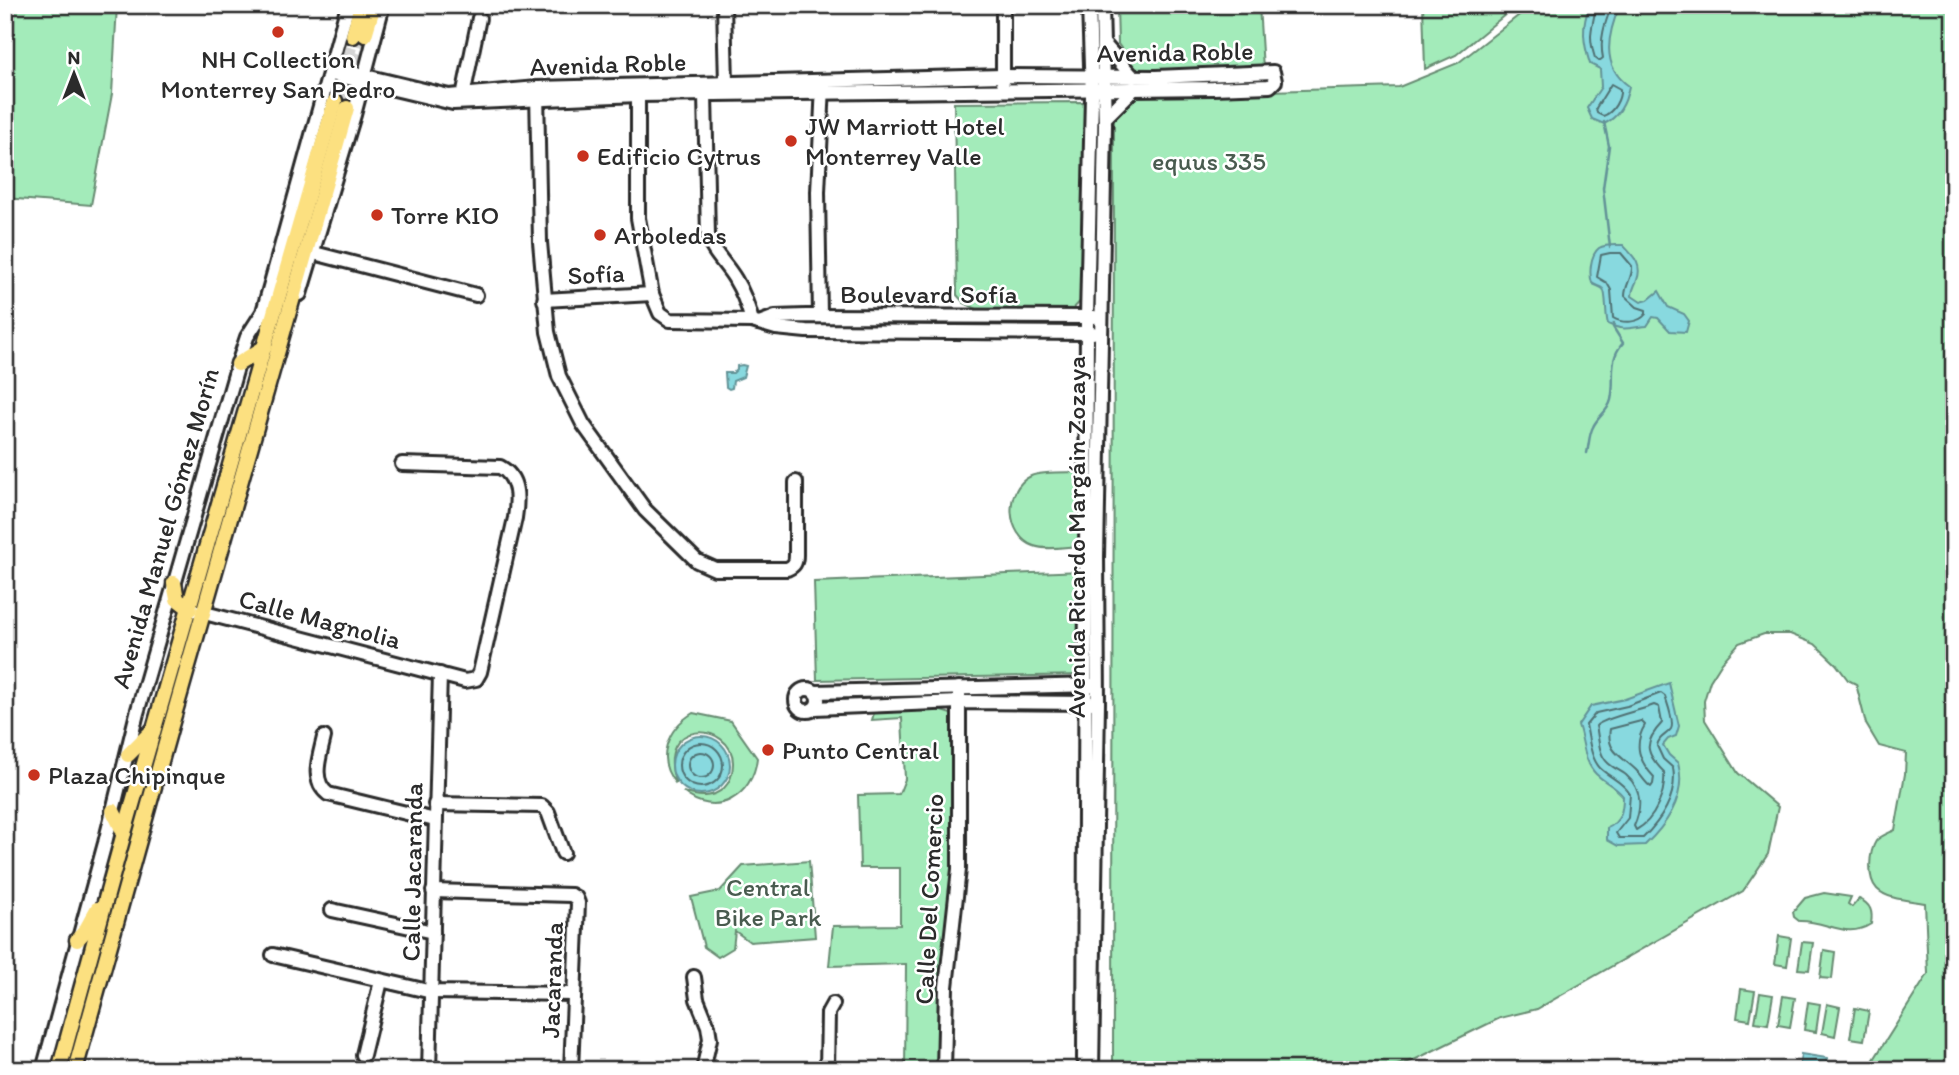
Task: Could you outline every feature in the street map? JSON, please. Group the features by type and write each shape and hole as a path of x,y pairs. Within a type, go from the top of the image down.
{"main road":[{"name":"Avenida Manuel Gómez Morín","path":"359,33 361,5"},
{"name":"Avenida Manuel Gómez Morín","path":"359,33 374,5"},
{"name":"Avenida Manuel Gómez Morín","path":"59,1070 154,729 196,611 286,320 345,108"},
{"name":"Avenida Manuel Gómez Morín","path":"75,1070 265,347 345,108"},
{"path":"238,364 265,347"},
{"path":"174,583 177,599 196,611"},
{"path":"128,755 154,729"},
{"path":"113,811 124,833"},
{"path":"77,940 107,897"}],"street":[{"name":"Avenida Manuel Gómez Morín","path":"286,320 299,297 314,253 345,108 364,78 359,33 348,5"},
{"name":"Avenida Manuel Gómez Morín","path":"43,1070 174,583 238,364 247,337 263,312 331,71 383,5"},
{"path":"724,5 726,83"},
{"path":"1003,5 1003,83"},
{"name":"Avenida Ricardo Margáin Zozaya","path":"1089,5 1105,118 1093,333 1092,1070"},
{"name":"Avenida Ricardo Margáin Zozaya","path":"1094,317 1102,5"},
{"path":"463,96 479,18"},
{"path":"1103,43 1133,83 1105,118"},
{"name":"Avenida Roble","path":"331,71 449,96 726,83 807,93"},
{"name":"Avenida Roble","path":"364,78 448,103 537,93 807,93 1003,83 1213,81"},
{"path":"820,316 818,192 823,92"},
{"path":"537,93 539,217 548,332 559,376 583,424 645,510 697,561 715,569 792,567 796,562 796,482"},
{"path":"638,94 638,218 654,299"},
{"path":"705,94 708,237 711,247 737,281 755,322"},
{"path":"321,108 330,99 344,99 350,103 345,108"},
{"path":"314,253 476,295"},
{"name":"Boulevard Sofía","path":"654,299 660,313 670,320 755,322 776,328 806,331 1093,333"},
{"name":"Sofía","path":"544,300 654,299"},
{"name":"Boulevard Sofía","path":"755,322 775,317 820,316 1094,317"},
{"name":"Calle Magnolia","path":"196,611 469,682 478,676 515,518 517,506 514,481 506,470 500,467 402,464"},
{"name":"Calle Jacaranda","path":"429,1070 440,674"},
{"path":"1091,685 815,692 803,690 796,700 803,710 960,702 1091,703"},
{"name":"Calle Del Comercio","path":"944,1070 946,987 959,869 959,688"},
{"path":"815,692 818,699 816,708"},
{"name":"Avenida Ricardo Margáin Zozaya","path":"1084,1070 1091,703"},
{"path":"324,737 317,778 322,790 328,794 435,820"},
{"path":"435,804 542,806 548,812 564,853"},
{"name":"Jacaranda","path":"433,891 571,895 576,898 578,903 570,1070"},
{"path":"332,910 433,932"},
{"path":"272,955 432,992 574,994"},
{"path":"694,977 696,999 708,1026 710,1039 704,1070"},
{"path":"363,1055 381,981"},
{"path":"827,1070 828,1013 834,1004"}],"green space":[{"path":"5,5 117,5 112,94 91,205 5,198"},
{"path":"1117,5 1259,5 1263,69 1136,69 1118,44"},
{"path":"1423,5 1517,5 1456,55 1425,69"},
{"name":"equus 335","path":"1532,5 1954,5 1954,1070 1887,1070 1873,1061 1928,974 1925,903 1882,893 1874,885 1870,872 1876,841 1895,830 1906,753 1879,746 1866,724 1856,684 1848,680 1815,644 1790,634 1764,634 1739,643 1710,681 1704,701 1705,720 1738,773 1778,807 1768,854 1743,891 1537,1009 1500,1018 1412,1061 1378,1070 1113,1070 1114,96 1399,87 1458,63"},
{"path":"1086,102 1086,295 1073,309 977,309 964,303 957,295 954,103"},
{"path":"1084,472 1083,546 1045,548 1025,541 1013,523 1012,512 1012,501 1022,482 1036,474"},
{"path":"1082,571 1084,675 817,680 814,582"},
{"path":"935,709 951,714 953,720 955,820 953,889 940,995 940,1070 905,1070 906,964 829,966 833,926 900,925 900,868 860,868 858,795 899,794 905,779 902,718 872,720 874,713"},
{"path":"693,713 731,721 757,758 748,784 730,800 708,804 683,792 699,796 710,795 719,792 730,780 733,763 730,749 721,739 696,733 684,737 675,747 672,762 676,784 669,774 665,755 667,745 677,727"},
{"name":"Central Bike Park","path":"809,861 815,937 750,942 735,931 733,948 718,957 704,947 691,897 720,891 743,866"},
{"path":"1824,893 1851,897 1848,904 1852,907 1859,899 1863,901 1870,909 1871,924 1845,930 1799,921 1794,917 1793,912 1805,898"},
{"path":"1779,936 1791,938 1787,966 1775,964"},
{"path":"1802,942 1813,943 1809,970 1798,969"},
{"path":"1824,950 1835,952 1832,979 1820,978"},
{"path":"1741,989 1755,991 1750,1020 1737,1018"},
{"path":"1760,993 1773,995 1768,1024 1755,1022"},
{"path":"1783,996 1795,998 1790,1027 1778,1025"},
{"path":"1808,1002 1820,1004 1816,1032 1804,1030"},
{"path":"1827,1004 1840,1007 1835,1036 1822,1033"},
{"path":"1855,1008 1869,1011 1864,1040 1850,1038"}],"water":[{"path":"1590,5 1620,5 1612,27 1610,59 1620,78 1629,86 1621,109 1614,118 1604,124 1592,119 1587,108 1601,87 1600,69 1590,64 1585,41 1584,27"},
{"path":"1623,245 1639,269 1632,296 1641,302 1659,291 1668,307 1684,314 1689,321 1686,332 1670,331 1658,318 1653,317 1647,326 1623,328 1608,324 1604,291 1592,283 1591,265 1599,248"},
{"path":"737,366 746,366 743,377 733,381 732,388 729,389 726,387 725,373 733,373"},
{"path":"1669,683 1679,726 1676,736 1663,745 1678,763 1680,786 1677,797 1661,828 1645,845 1618,846 1607,840 1607,828 1620,815 1623,796 1592,769 1578,725 1591,706 1625,699"},
{"path":"701,736 712,738 725,749 730,765 728,776 717,789 701,794 690,792 677,781 672,765 674,754 685,741"},
{"path":"1801,1054 1827,1058 1825,1070 1799,1070"}],"waterway":[{"path":"1604,122 1609,146 1603,188 1610,247"},
{"path":"1587,453 1592,430 1611,400 1613,363 1623,343 1613,327 1614,323"}],"tunnel":[{"path":"347,108 365,35"},
{"path":"335,101 353,36"}],"place":[{"name":"NH Collection Monterrey San Pedro","path":"278,32"},
{"name":"JW Marriott Hotel Monterrey Valle","path":"791,141"},
{"name":"Edificio Cytrus","path":"583,156"},
{"name":"Torre KIO","path":"377,215"},
{"name":"Arboledas","path":"600,235"},
{"name":"Punto Central","path":"768,750"},
{"name":"Plaza Chipinque","path":"34,775"}]}
